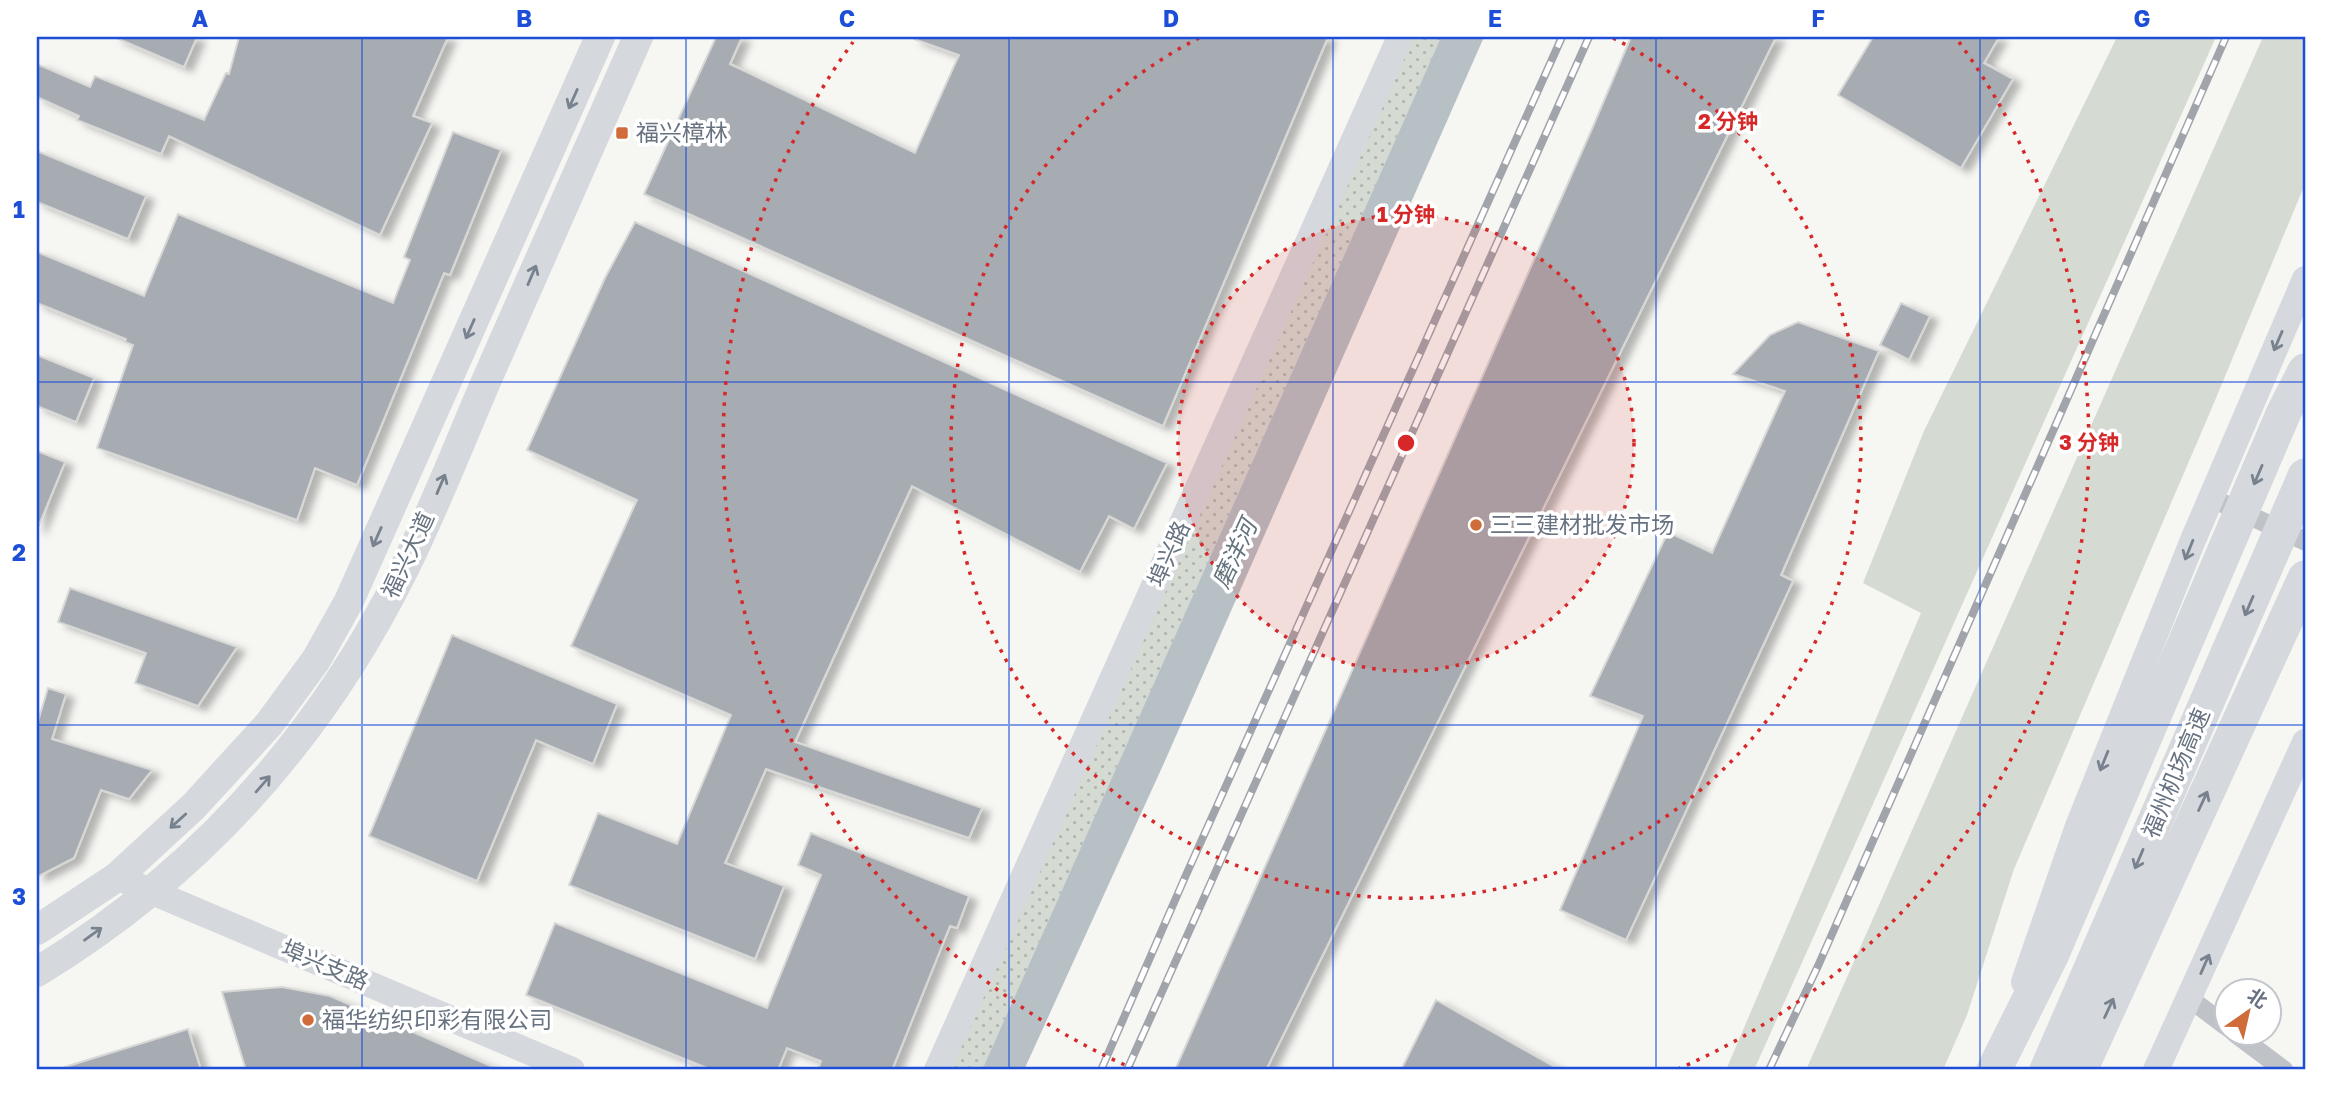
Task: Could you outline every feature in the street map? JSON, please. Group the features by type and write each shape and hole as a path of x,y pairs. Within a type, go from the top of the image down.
{"highway":[{"path":"1993,1070 2051,956 2284,412 2305,371"},
{"name":"福州机场高速","path":"2047,1070 2305,476"},
{"name":"福州机场高速","path":"2080,1070 2305,578"}],"main road":[{"name":"福兴大道","path":"37,930 117,877 199,801 268,724 316,660 354,589 600,37"},
{"name":"福兴大道","path":"37,972 72,950 149,892 210,841 279,765 343,676 405,568 638,37"}],"street":[{"name":"埠兴路","path":"937,1070 1400,37"},
{"path":"1993,1070 2078,826 2211,498 2305,279"},
{"path":"2211,498 2305,541"},
{"path":"2156,1070 2305,742"},
{"name":"埠兴支路","path":"117,877 572,1070"},
{"path":"2189,998 2212,1015"},
{"path":"2255,1048 2284,1070"}],"shaded area":[{"path":"1405,37 1441,37 982,1070 942,1070"},
{"path":"2117,37 2216,37 1754,1070 1726,1070 1921,613 1863,583 1924,431"},
{"path":"2263,37 2305,37 2305,184 2014,869 1967,1015 1943,1070 1806,1070"}],"water":[{"name":"磨洋河","path":"1441,37 1484,37 1164,763 1024,1070 982,1070"}],"building":[{"path":"114,37 197,37 184,67"},
{"path":"239,37 448,37 413,116 432,123 380,235 169,136 161,154 77,120 79,116 37,97 37,64 90,87 95,76 204,120 226,73 229,74"},
{"path":"716,37 742,37 730,64 915,153 959,55 914,37 1328,37 1163,426 644,194"},
{"name":"三三建材批发市场","path":"1631,37 1776,37 1266,1070 1175,1070 1592,129"},
{"path":"1873,37 1999,37 1984,63 2013,79 1961,168 1838,95"},
{"path":"453,132 501,150 450,275 444,273 357,485 315,468 297,520 97,448 133,345 125,342 126,339 37,303 37,252 144,296 178,214 393,303 410,260 404,257"},
{"path":"37,151 146,196 128,239 37,202"},
{"path":"635,222 1167,463 1134,529 1109,516 1080,572 912,486 795,742 982,808 969,838 766,769 725,863 784,886 755,959 569,885 598,813 677,844 731,715 571,646 637,500 527,450 605,278"},
{"path":"1901,303 1930,316 1909,360 1880,345"},
{"path":"1798,322 1879,351 1781,575 1793,581 1626,940 1560,910 1643,716 1590,696 1668,532 1712,553 1785,391 1733,374 1770,335"},
{"path":"37,355 94,378 76,422 37,406"},
{"path":"37,451 65,462 37,530"},
{"path":"70,588 237,647 198,706 135,683 146,653 58,622"},
{"path":"452,635 617,704 593,764 536,740 477,881 369,836"},
{"path":"48,688 66,694 52,739 152,770 129,799 101,790 74,858 37,877 37,725"},
{"path":"811,833 969,896 957,928 950,926 892,1070 818,1070 821,1061 787,1048 778,1070 712,1070 526,995 555,923 767,1008 821,875 798,865"},
{"name":"福华纺织印彩有限公司","path":"282,987 330,996 500,1070 246,1070 222,992"},
{"path":"1436,1000 1560,1070 1401,1070"},
{"path":"188,1029 201,1070 66,1070 65,1067"}],"railway":[{"path":"1101,1070 1562,37"},
{"path":"1127,1070 1589,37"},
{"path":"1769,1070 1818,966 2226,37"}],"place":[{"name":"福兴樟林","path":"622,133"},
{"name":"三三建材批发市场","path":"1476,525"},
{"name":"福华纺织印彩有限公司","path":"308,1020"}]}
